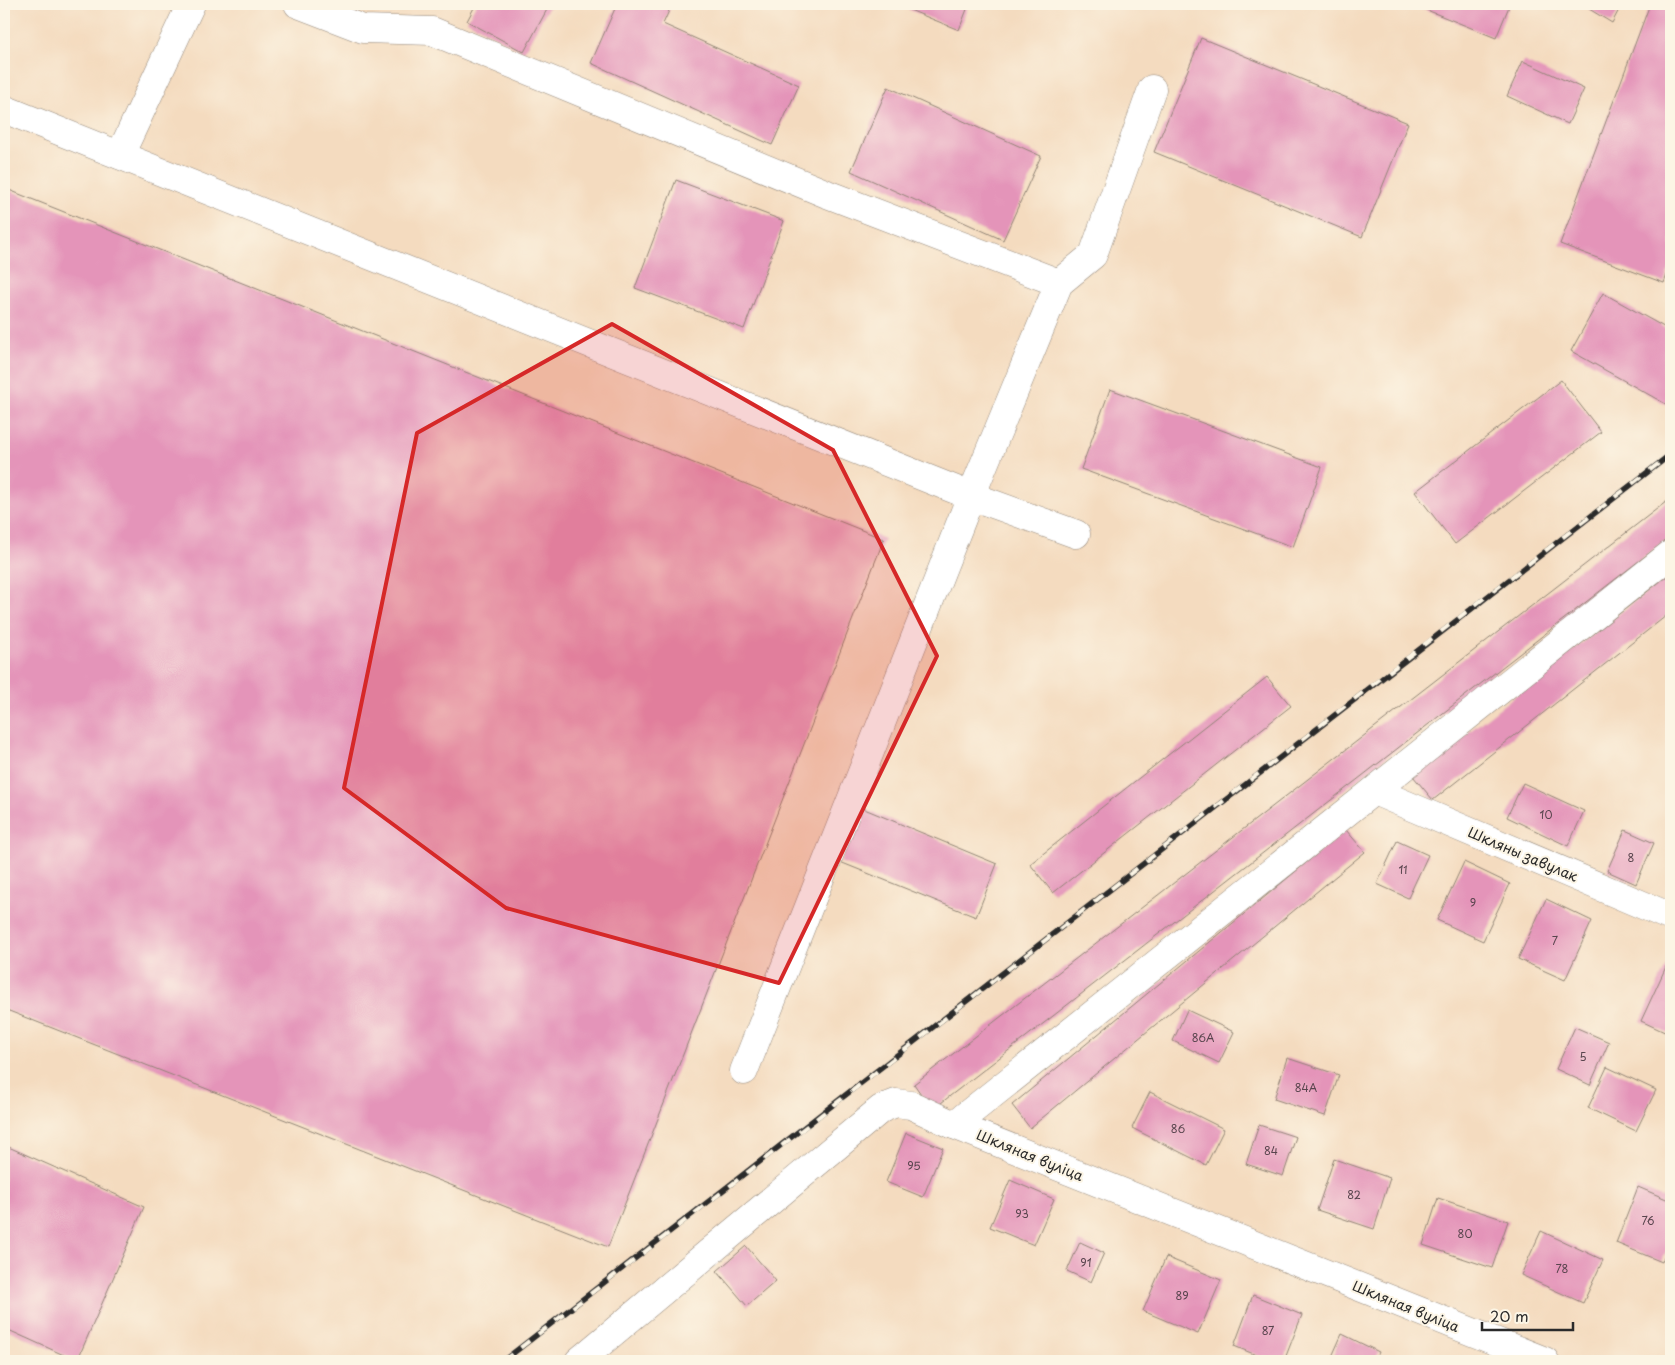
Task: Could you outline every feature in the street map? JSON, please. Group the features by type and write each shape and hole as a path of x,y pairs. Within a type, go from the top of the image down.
{"street":[{"path":"120,155 191,4"},
{"path":"298,4 364,28 432,31 828,194 1059,283"},
{"path":"744,1071 972,496 1059,283 1093,255 1152,89"},
{"path":"4,109 972,496 1076,534"},
{"path":"954,1124 1671,554"},
{"name":"Шкляны завулак","path":"1374,791 1671,917"},
{"name":"Шкляная вуліца","path":"579,1361 881,1109 896,1103 912,1105 954,1124 1545,1361"}],"highlighted area":[{"path":"612,324 833,450 937,656 779,983 506,908 344,788 417,433"}],"building":[{"path":"476,4 550,4 524,52 467,21"},
{"path":"617,4 672,4 663,24 799,85 772,145 591,63"},
{"path":"895,4 969,4 959,30"},
{"path":"1412,4 1510,4 1496,38"},
{"path":"1581,4 1622,4 1612,23"},
{"path":"1650,4 1671,4 1671,264 1664,283 1560,244"},
{"path":"1201,38 1408,123 1362,237 1154,152"},
{"path":"1523,61 1584,89 1568,124 1507,96"},
{"path":"888,87 1041,156 1003,240 851,171"},
{"path":"676,180 784,221 744,329 635,288"},
{"path":"4,188 884,539 608,1247 4,1009"},
{"path":"1603,293 1671,331 1671,407 1571,351"},
{"path":"1561,380 1601,432 1455,544 1415,492"},
{"path":"1110,389 1322,467 1293,547 1081,469"},
{"path":"1671,498 1671,536 932,1110 914,1084"},
{"path":"1671,573 1671,612 1433,800 1413,776"},
{"path":"1267,677 1291,706 1053,893 1030,864"},
{"path":"1523,783 1584,811 1568,846 1507,817"},
{"path":"862,808 997,864 976,917 840,862"},
{"path":"1346,830 1365,852 1030,1128 1012,1105"},
{"path":"1625,830 1654,843 1636,884 1607,871"},
{"path":"1397,841 1428,855 1408,898 1377,884"},
{"path":"1464,862 1510,884 1483,941 1437,920"},
{"path":"1546,899 1592,921 1565,980 1518,959"},
{"path":"1671,958 1671,1035 1641,1021"},
{"path":"1187,1010 1234,1032 1219,1063 1173,1041"},
{"path":"1575,1027 1609,1042 1590,1085 1556,1069"},
{"path":"1287,1058 1339,1075 1325,1116 1274,1099"},
{"path":"1607,1067 1656,1090 1636,1131 1588,1108"},
{"path":"1150,1092 1224,1129 1206,1165 1132,1128"},
{"path":"1259,1125 1296,1137 1283,1176 1246,1164"},
{"path":"906,1133 943,1148 923,1197 886,1182"},
{"path":"4,1145 144,1207 77,1361 4,1328"},
{"path":"1334,1159 1390,1178 1374,1229 1317,1210"},
{"path":"1010,1180 1054,1199 1034,1245 990,1227"},
{"path":"1638,1187 1671,1201 1671,1239 1662,1262 1616,1243"},
{"path":"1438,1198 1508,1221 1492,1268 1423,1245"},
{"path":"1541,1231 1603,1260 1583,1303 1521,1275"},
{"path":"1080,1242 1104,1253 1091,1282 1067,1271"},
{"path":"746,1246 776,1281 747,1306 717,1271"},
{"path":"1166,1257 1221,1280 1198,1334 1143,1311"},
{"path":"1253,1295 1302,1315 1284,1361 1271,1361 1234,1346"},
{"path":"1342,1334 1379,1352 1375,1361 1330,1361"}],"railway":[{"path":"503,1361 1671,454"}]}
